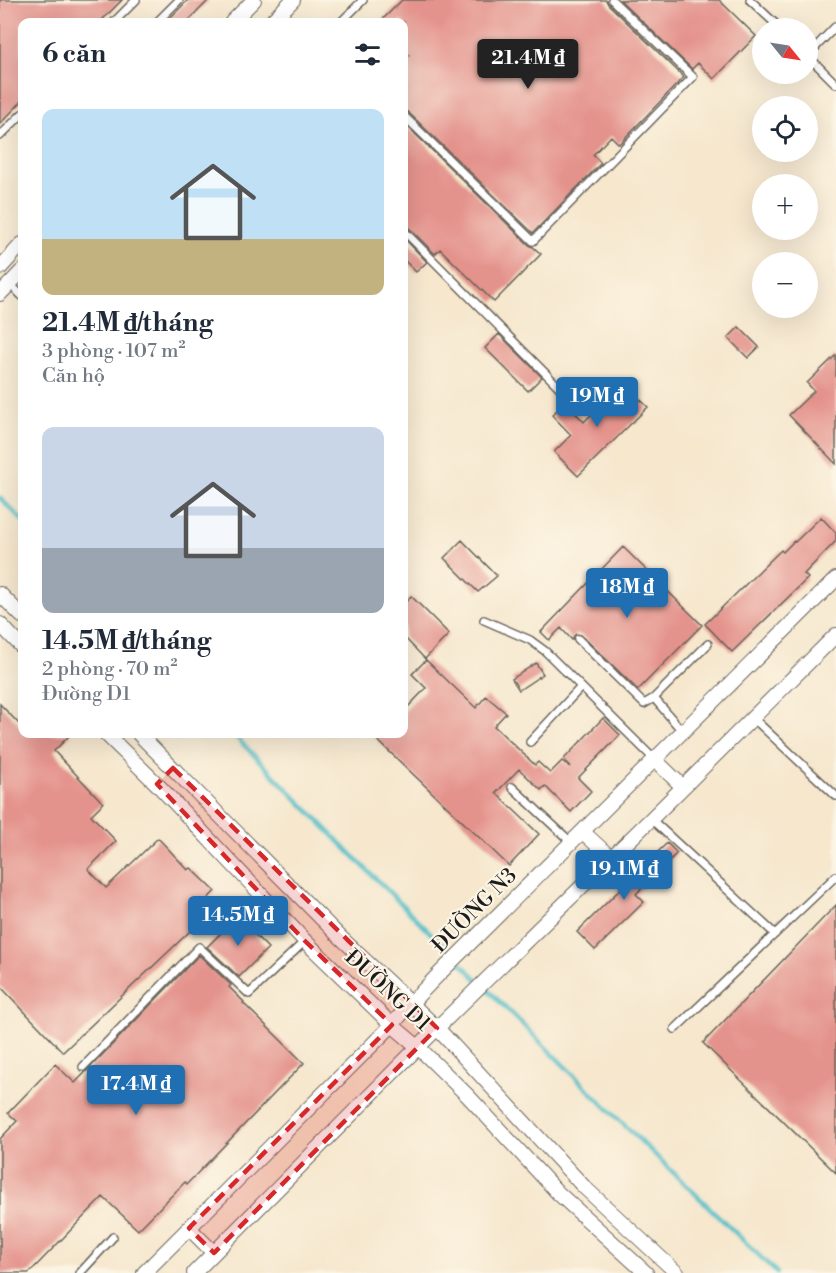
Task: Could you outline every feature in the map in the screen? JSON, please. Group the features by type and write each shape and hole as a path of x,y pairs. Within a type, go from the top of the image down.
{"street":[{"path":"236,18 254,0"},
{"path":"275,18 293,0"},
{"path":"10,284 0,271 18,249"},
{"path":"0,294 18,275"},
{"name":"ĐƯỜNG N3","path":"144,1273 392,1025 439,974 836,579"},
{"path":"0,594 18,612"},
{"path":"0,624 18,643"},
{"path":"194,1273 466,999 836,635"},
{"name":"ĐƯỜNG D1","path":"110,738 157,784 305,941 468,1096 558,1193 646,1273"},
{"name":"ĐƯỜNG D1","path":"143,738 337,934 437,1028 584,1187 677,1273"},
{"path":"655,760 683,787"},
{"path":"157,784 173,768"},
{"path":"583,832 611,858"},
{"path":"189,1228 214,1253"}],"lane":[{"path":"118,18 136,0"},
{"path":"161,18 179,0"},
{"path":"345,18 363,0"},
{"path":"408,120 533,242 693,76 612,0"},
{"path":"750,0 769,18"},
{"path":"818,44 836,26"},
{"path":"818,66 836,84"},
{"path":"0,136 18,118"},
{"path":"408,235 568,396"},
{"path":"10,284 18,292"},
{"path":"484,620 530,640 544,651 655,760"},
{"path":"578,639 644,704 654,698 708,644"},
{"path":"530,742 581,687"},
{"path":"654,698 683,732"},
{"path":"753,718 836,795"},
{"path":"512,787 572,843"},
{"path":"651,819 775,934"},
{"path":"675,1029 836,876"},
{"path":"83,1067 199,947 249,994 305,941"},
{"path":"80,1273 113,1237"}],"highlighted area":[{"path":"173,768 437,1028 214,1253 189,1228 392,1025 305,941 157,784"}],"building":[{"path":"0,0 122,0 104,18 18,18 18,105 0,124"},
{"path":"188,0 209,0 191,18 170,18"},
{"path":"402,0 606,0 684,77 619,144 611,136 593,155 601,163 533,233 408,112 408,18 384,18"},
{"path":"620,0 719,0 752,32 752,40 714,79 698,63 692,69"},
{"path":"408,127 541,254 494,302 440,249 435,254 408,227"},
{"path":"408,242 427,262 416,272 408,264"},
{"path":"739,327 759,347 748,358 728,338"},
{"path":"499,334 542,377 528,391 485,348"},
{"path":"836,355 836,464 789,415 814,391 807,383"},
{"path":"623,383 648,407 578,476 554,452 571,435 552,415 565,402 584,422"},
{"path":"821,517 836,533 836,541 804,574 808,578 732,652 705,624 781,550 783,552"},
{"path":"462,540 497,576 478,592 444,558"},
{"path":"623,547 702,625 638,690 581,635 576,634 572,640 561,628 549,640 541,632"},
{"path":"411,596 449,634 425,659 408,641 408,599"},
{"path":"426,660 476,708 486,696 506,713 494,726 535,765 538,762 550,773 562,761 570,767 564,759 603,718 620,735 578,778 591,791 571,812 545,786 541,790 519,769 496,793 539,834 509,866 375,738 408,738 408,707 426,688 412,674"},
{"path":"536,663 543,674 519,690 512,679"},
{"path":"0,704 18,723 18,738 67,738 54,751 103,803 91,815 116,841 88,869 106,888 158,838 188,870 191,868 215,891 200,907 207,915 63,1052 0,986"},
{"path":"667,843 677,853 636,894 644,902 595,950 577,932"},
{"path":"836,905 836,1173 703,1043"},
{"path":"237,917 268,948 239,977 207,947"},
{"path":"199,955 231,985 229,987 243,1003 304,1063 187,1184 185,1182 138,1230 103,1197 29,1273 0,1273 0,1139 17,1121 8,1113 55,1064 75,1083"}],"waterway":[{"path":"0,498 18,516"},
{"path":"237,738 617,1118 777,1273"}]}
